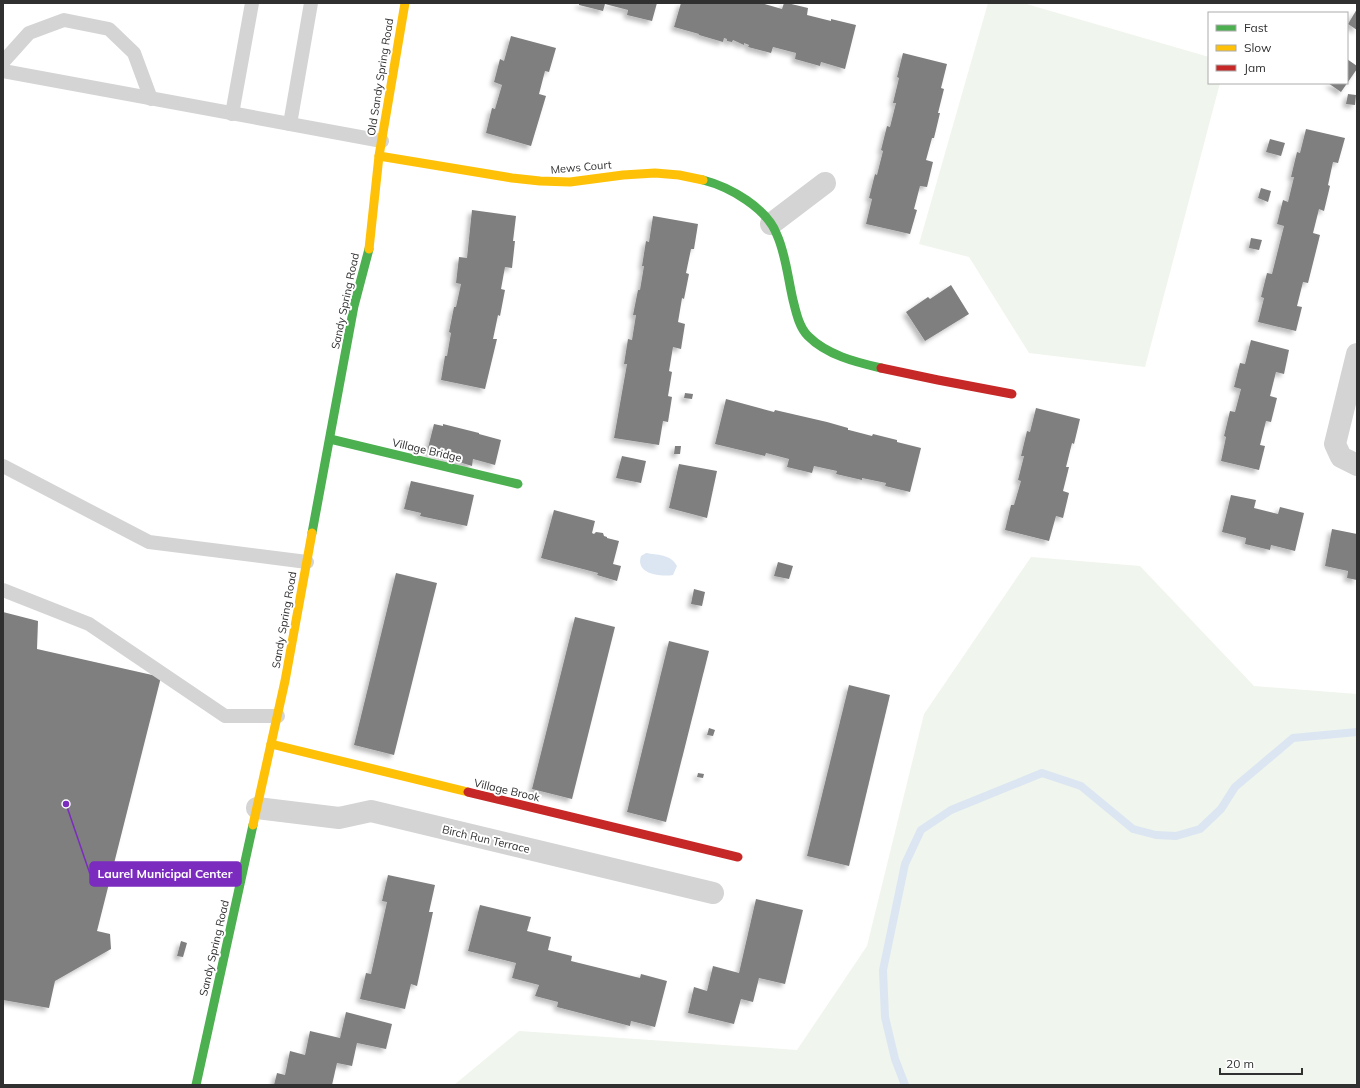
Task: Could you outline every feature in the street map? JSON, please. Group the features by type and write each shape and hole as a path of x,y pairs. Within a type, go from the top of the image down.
{"street":[{"name":"Old Sandy Spring Road","path":"379,156 405,3"},
{"name":"Mews Court","path":"379,156 517,179 550,182 582,181 635,173 681,174 700,178 722,186 741,197 758,210 771,224 778,236 793,300 800,321 807,335 821,347 837,355 881,368 1012,394"},
{"name":"Sandy Spring Road","path":"196,1085 285,681 354,306 368,254 379,156"},
{"path":"771,224 825,183"},
{"path":"1357,354 1335,444 1341,457 1357,465"},
{"name":"Village Bridge","path":"330,439 518,484"},
{"name":"Village Brook","path":"271,744 738,857"},
{"name":"Birch Run Terrace","path":"258,808 339,818 371,811 713,893"}],"lane":[{"path":"232,114 252,3"},
{"path":"290,124 311,3"},
{"path":"3,62 29,33 64,20 109,29 134,53 151,99"},
{"path":"3,71 382,141"},
{"path":"3,466 149,542 307,562"},
{"path":"3,590 89,624 225,716 278,716"}],"shaded area":[{"path":"988,3 1023,3 1208,57 1208,84 1220,84 1145,367 1029,353 969,257 919,244"},
{"path":"646,553 671,559 677,566 673,575 656,575 645,570 640,562 641,556"},
{"path":"1031,557 1140,566 1254,686 1357,694 1357,1085 454,1085 519,1031 797,1050 867,946 924,714"}],"building":[{"path":"579,3 657,3 652,21 627,15 628,10 605,4 603,11 579,5"},
{"path":"681,3 761,3 782,9 784,3 787,3 808,8 807,15 856,25 845,69 821,62 820,66 795,59 796,53 773,47 771,53 748,47 749,45 744,43 744,45 733,40 732,42 727,41 727,39 724,38 723,42 674,27"},
{"path":"1357,9 1357,30 1348,24"},
{"path":"511,36 556,48 549,72 545,71 539,94 546,96 531,146 486,133 492,108 495,109 502,85 494,82 500,59 504,61"},
{"path":"903,53 947,64 941,88 944,89 938,113 940,113 934,138 932,138 926,160 933,162 927,187 920,186 914,209 917,210 910,234 866,224 872,199 869,198 883,151 881,150 887,126 890,127 896,103 893,103"},
{"path":"1348,60 1357,66 1357,69 1348,82"},
{"path":"1329,84 1347,84 1341,92"},
{"path":"1348,94 1356,95 1355,105 1346,104"},
{"path":"1306,129 1345,138 1338,163 1333,162 1328,185 1330,186 1324,211 1319,209 1313,233 1320,235 1308,283 1303,282 1297,306 1302,307 1296,331 1258,322 1264,298 1261,297 1267,273 1272,274 1284,226 1277,224 1283,200 1288,202 1294,177 1291,177 1297,152 1300,153"},
{"path":"1270,139 1285,143 1281,156 1266,152"},
{"path":"1261,188 1271,191 1268,202 1258,198"},
{"path":"472,210 516,216 512,268 505,267 501,289 505,290 500,316 498,315 493,339 497,339 485,389 441,380 445,356 447,356 451,333 449,332 454,307 456,307 461,284 456,283 459,257 467,258"},
{"path":"653,216 698,224 694,249 691,249 686,273 689,274 684,299 682,298 678,322 685,324 681,349 673,347 669,371 672,372 668,396 672,397 668,422 663,421 659,445 614,438 627,364 624,364 628,339 632,340 636,315 633,315 638,290 640,290 646,241 649,242"},
{"path":"1251,238 1262,240 1259,250 1249,248"},
{"path":"951,285 969,314 925,341 906,312 928,297 930,299"},
{"path":"1251,340 1289,350 1284,374 1276,372 1270,396 1277,398 1271,422 1266,421 1260,445 1265,446 1259,470 1221,461 1226,437 1224,436 1230,411 1235,412 1241,389 1234,387 1240,363 1245,364"},
{"path":"685,393 693,394 692,399 684,398"},
{"path":"726,399 774,412 775,410 827,422 848,428 848,430 872,436 873,434 921,448 910,492 885,486 886,483 862,478 862,480 836,474 837,471 814,466 812,473 787,467 789,459 766,453 765,456 715,444"},
{"path":"1036,408 1080,419 1074,444 1072,443 1066,467 1069,467 1063,491 1069,493 1063,518 1056,516 1049,541 1005,530 1011,505 1014,505 1021,481 1018,480 1024,456 1021,456 1027,431 1030,432"},
{"path":"434,424 443,426 443,424 501,440 495,465 473,459 472,466 427,452"},
{"path":"675,446 681,446 680,454 674,454"},
{"path":"622,456 646,461 641,483 616,478"},
{"path":"679,464 717,471 707,518 669,508"},
{"path":"411,481 474,495 467,526 420,516 421,513 404,509"},
{"path":"1231,495 1256,500 1254,508 1278,514 1280,507 1304,513 1295,551 1271,545 1270,550 1245,544 1246,538 1222,532"},
{"path":"554,510 595,521 592,533 603,533 607,538 619,541 613,564 621,566 617,581 597,575 598,573 541,558"},
{"path":"1332,529 1357,534 1357,580 1347,578 1348,571 1325,566"},
{"path":"778,562 793,566 789,579 774,576"},
{"path":"396,573 437,583 394,755 354,745"},
{"path":"694,589 705,592 702,606 691,604"},
{"path":"3,612 38,621 37,649 161,677 97,931 110,934 111,949 55,981 49,1008 3,1000"},
{"path":"575,617 615,627 572,799 532,789"},
{"path":"669,641 709,651 666,822 627,812"},
{"path":"849,685 890,695 849,866 807,856"},
{"path":"709,728 715,730 713,736 707,735"},
{"path":"698,773 704,774 703,778 697,777"},
{"path":"388,875 435,885 429,912 433,912 417,986 411,984 405,1009 360,999 366,973 371,974 387,902 382,901"},
{"path":"756,899 803,910 785,984 759,978 753,1002 741,999 734,1024 688,1013 694,987 707,991 713,966 739,973"},
{"path":"480,905 531,917 527,931 551,937 548,950 572,956 571,961 640,978 641,974 667,981 655,1027 631,1021 630,1026 557,1007 558,1002 535,996 539,985 512,978 516,963 468,951"},
{"path":"181,941 187,943 183,957 177,956"},
{"path":"346,1012 392,1024 386,1049 357,1043 352,1066 337,1063 332,1085 274,1085 277,1073 285,1075 290,1051 305,1055 310,1031 340,1038"}],"waterway":[{"path":"905,1085 895,1059 885,1017 883,970 905,864 921,830 951,810 1042,773 1081,786 1133,829 1156,835 1176,836 1200,829 1221,809 1235,787 1293,738 1357,732"}],"traffic: fast":[{"path":"703,180 714,183 736,193 756,208 772,225 783,251 798,319 808,336 824,348 842,357 881,368"},
{"path":"312,533 354,306 369,249"},
{"path":"330,439 518,484"},
{"path":"196,1085 253,825"}],"traffic: slow":[{"path":"369,249 379,156 405,3"},
{"path":"379,156 512,178 540,181 570,182 623,175 655,173 679,175 703,180"},
{"path":"253,825 285,681 312,533"},
{"path":"271,744 468,792"}],"traffic: jam":[{"path":"881,368 1012,394"},
{"path":"468,792 738,857"}],"place":[{"name":"Laurel Municipal Center","path":"66,804"}]}
